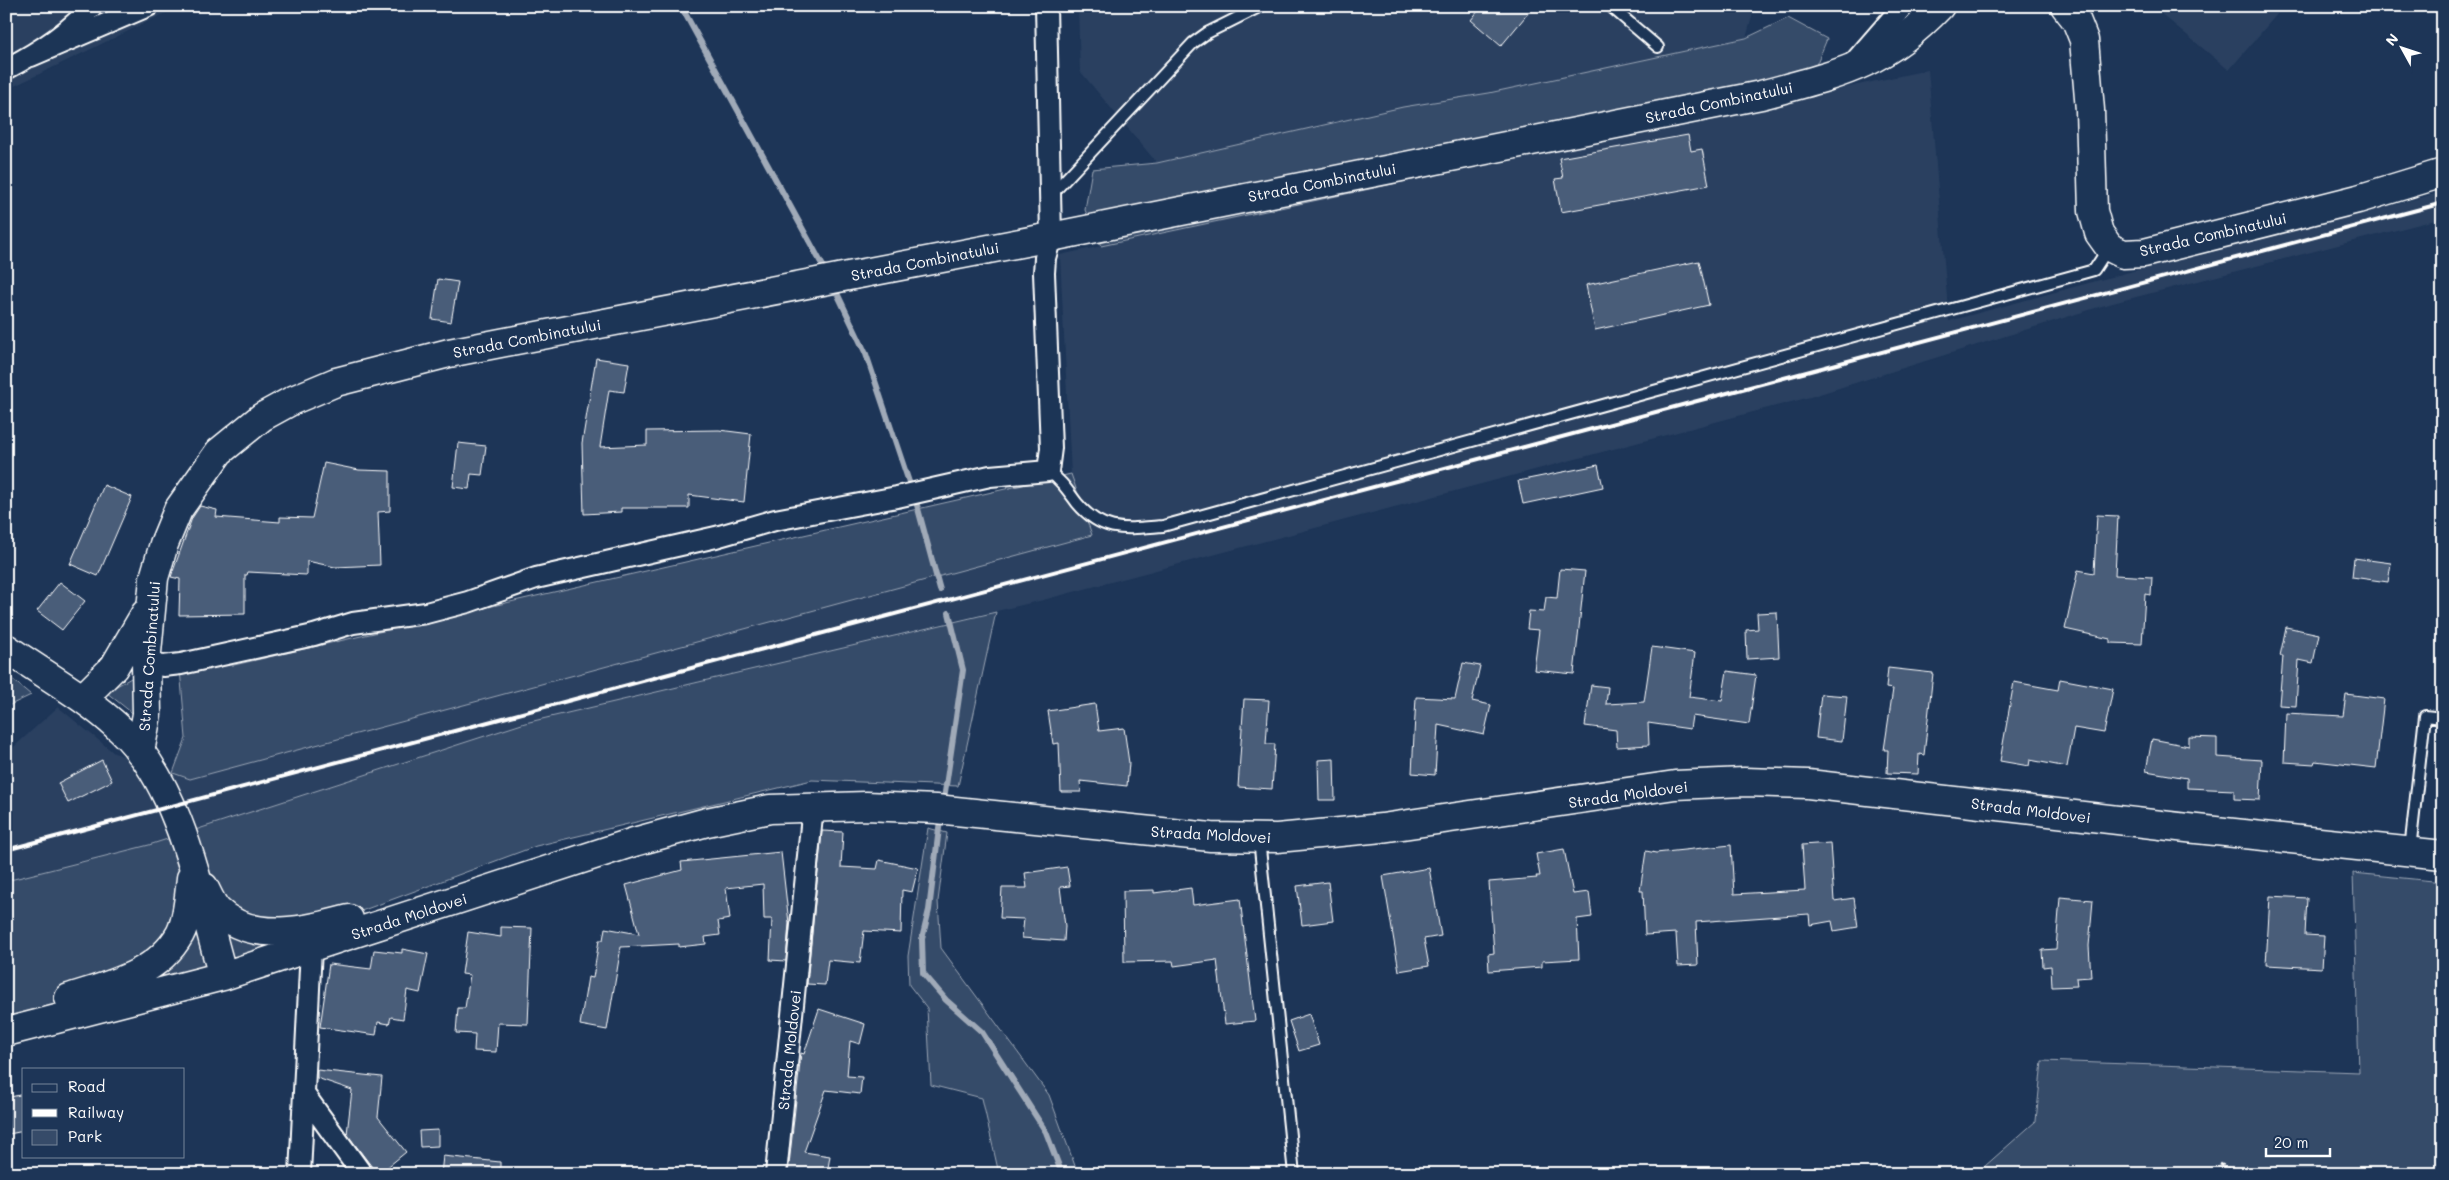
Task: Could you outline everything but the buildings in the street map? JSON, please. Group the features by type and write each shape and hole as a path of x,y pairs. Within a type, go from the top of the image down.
{"main road":[{"name":"Strada Combinatului","path":"140,752 146,714 146,663 154,578 164,544 178,510 219,452 262,417 302,396 336,382 383,368 449,353 1761,95 1844,73 1896,46 1914,32 1940,6"},
{"path":"2065,6 2076,20 2084,40 2090,110 2093,211 2099,233 2109,247"},
{"name":"Strada Combinatului","path":"2109,247 2123,254 2144,253 2358,199 2443,173"},
{"path":"83,698 114,667 150,605"},
{"name":"Strada Combinatului","path":"6,648 83,698 120,729 140,752 156,776 168,799 192,866 223,976"},
{"name":"Strada Moldovei","path":"6,1032 223,976 634,842 707,822 770,809 813,806 936,809 1211,837 1277,838 1382,828 1675,785 1744,782 1808,784 2443,855"},
{"path":"192,866 217,909 232,921 249,929 286,932 335,923 464,889 518,881"},
{"path":"6,1018 126,980 157,961 180,934 187,908 192,866"}],"street":[{"path":"31,56 60,36 92,6"},
{"path":"6,69 31,56 148,6"},
{"path":"146,663 163,666 181,664 314,635 354,624 426,613 468,602 536,578 716,537 775,520 897,497 990,476 1048,471 1051,440 1044,273 1045,258 1051,236 1046,6"},
{"path":"1844,73 1902,6"},
{"name":"Strada Moldovei","path":"776,1174 813,806"},
{"path":"300,1174 311,948"},
{"path":"304,1094 362,1174"}],"lane":[{"path":"1050,197 1193,43 1207,33 1261,6"},
{"path":"1610,6 1658,47"},
{"path":"1048,471 1060,478 1090,518 1105,526 1121,529 1163,526 2094,270 2109,247"},
{"path":"2410,852 2425,716 2443,718"},
{"path":"1259,838 1294,1174"}],"path":[{"path":"2220,1164 2239,1174"}],"shaded area":[{"path":"6,6 180,6 6,90"},
{"path":"1078,6 1755,6 1746,38 1489,93 1403,107 1157,163 1080,71"},
{"path":"2152,6 2284,6 2229,70"},
{"path":"1928,70 1949,321 2137,270 2443,192 2443,218 2105,305 1810,397 1043,600 525,723 149,845 6,881 6,754 58,707 114,753 190,779 1091,535 1071,474 1060,255"}],"green space":[{"path":"1788,18 1827,39 1814,70 1817,94 1101,246 1085,210 1092,169 1157,163 1403,107 1489,93 1746,38"},
{"path":"1071,474 1092,535 190,779 173,773 186,738 180,669 234,665"},
{"path":"996,612 958,786 812,780 536,846 6,1043 6,881 149,845 525,723"},
{"path":"133,677 137,717 106,692"},
{"path":"12,679 31,695 6,707 6,682"},
{"path":"928,828 947,833 938,901 941,948 1049,1095 1078,1174 999,1174 982,1098 931,1085 927,1008 909,985 908,956"},
{"path":"2353,873 2443,882 2443,1174 1976,1174 2036,1121 2042,1061 2359,1072"}],"waterway":[{"path":"681,6 824,268"},
{"path":"836,291 866,354 909,482"},
{"path":"917,505 940,590"},
{"path":"944,799 963,670 949,613"},
{"path":"940,820 929,910 922,939 923,973 946,1000 982,1032 1046,1132 1062,1174"}],"railway":[{"path":"6,850 2443,203"}]}
